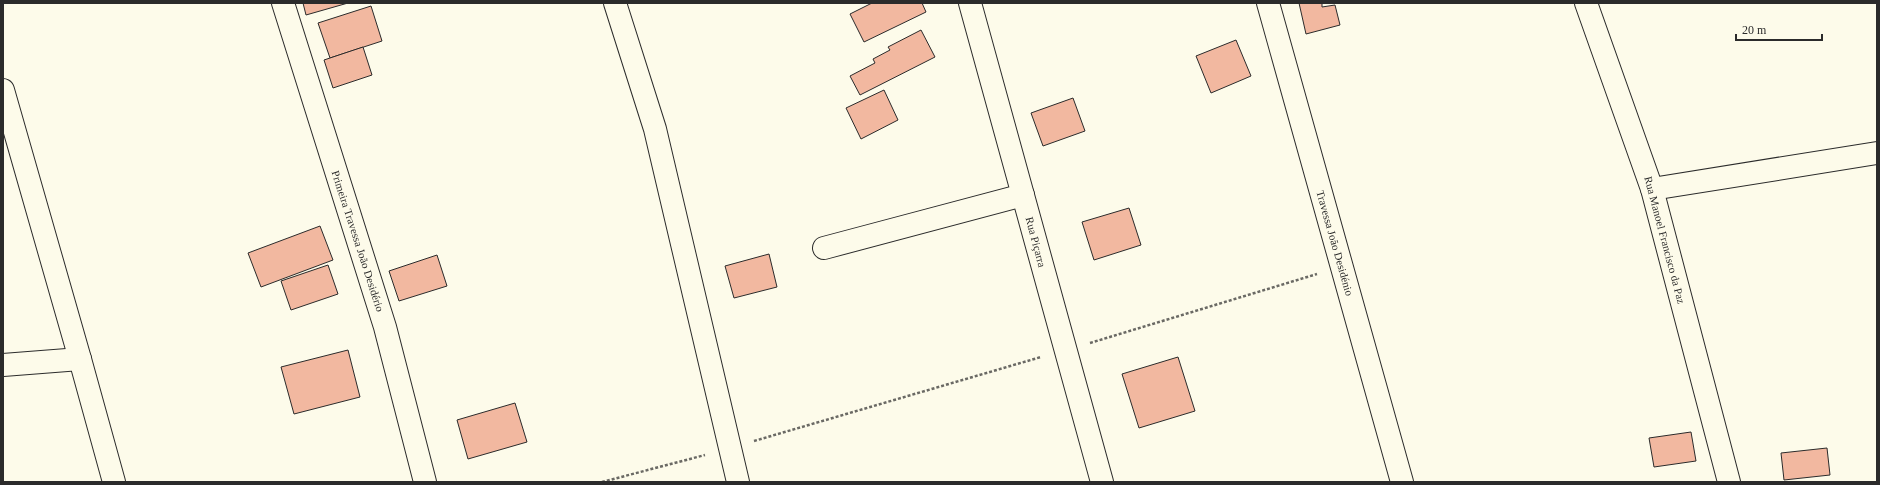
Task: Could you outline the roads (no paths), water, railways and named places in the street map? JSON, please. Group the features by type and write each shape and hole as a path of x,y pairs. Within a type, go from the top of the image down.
{"street":[{"name":"Primeira Travessa João Desidério","path":"283,3 385,326 425,482"},
{"path":"616,3 655,129 738,482"},
{"name":"Rua Piçarra","path":"970,3 1102,482"},
{"name":"Travessa João Desidénio","path":"1268,3 1402,482"},
{"name":"Rua Manoel Francisco da Paz","path":"1586,3 1652,189 1729,482"},
{"path":"3,90 114,482"},
{"path":"1652,189 1877,153"},
{"path":"824,248 1023,195"},
{"path":"3,365 80,359"}]}
